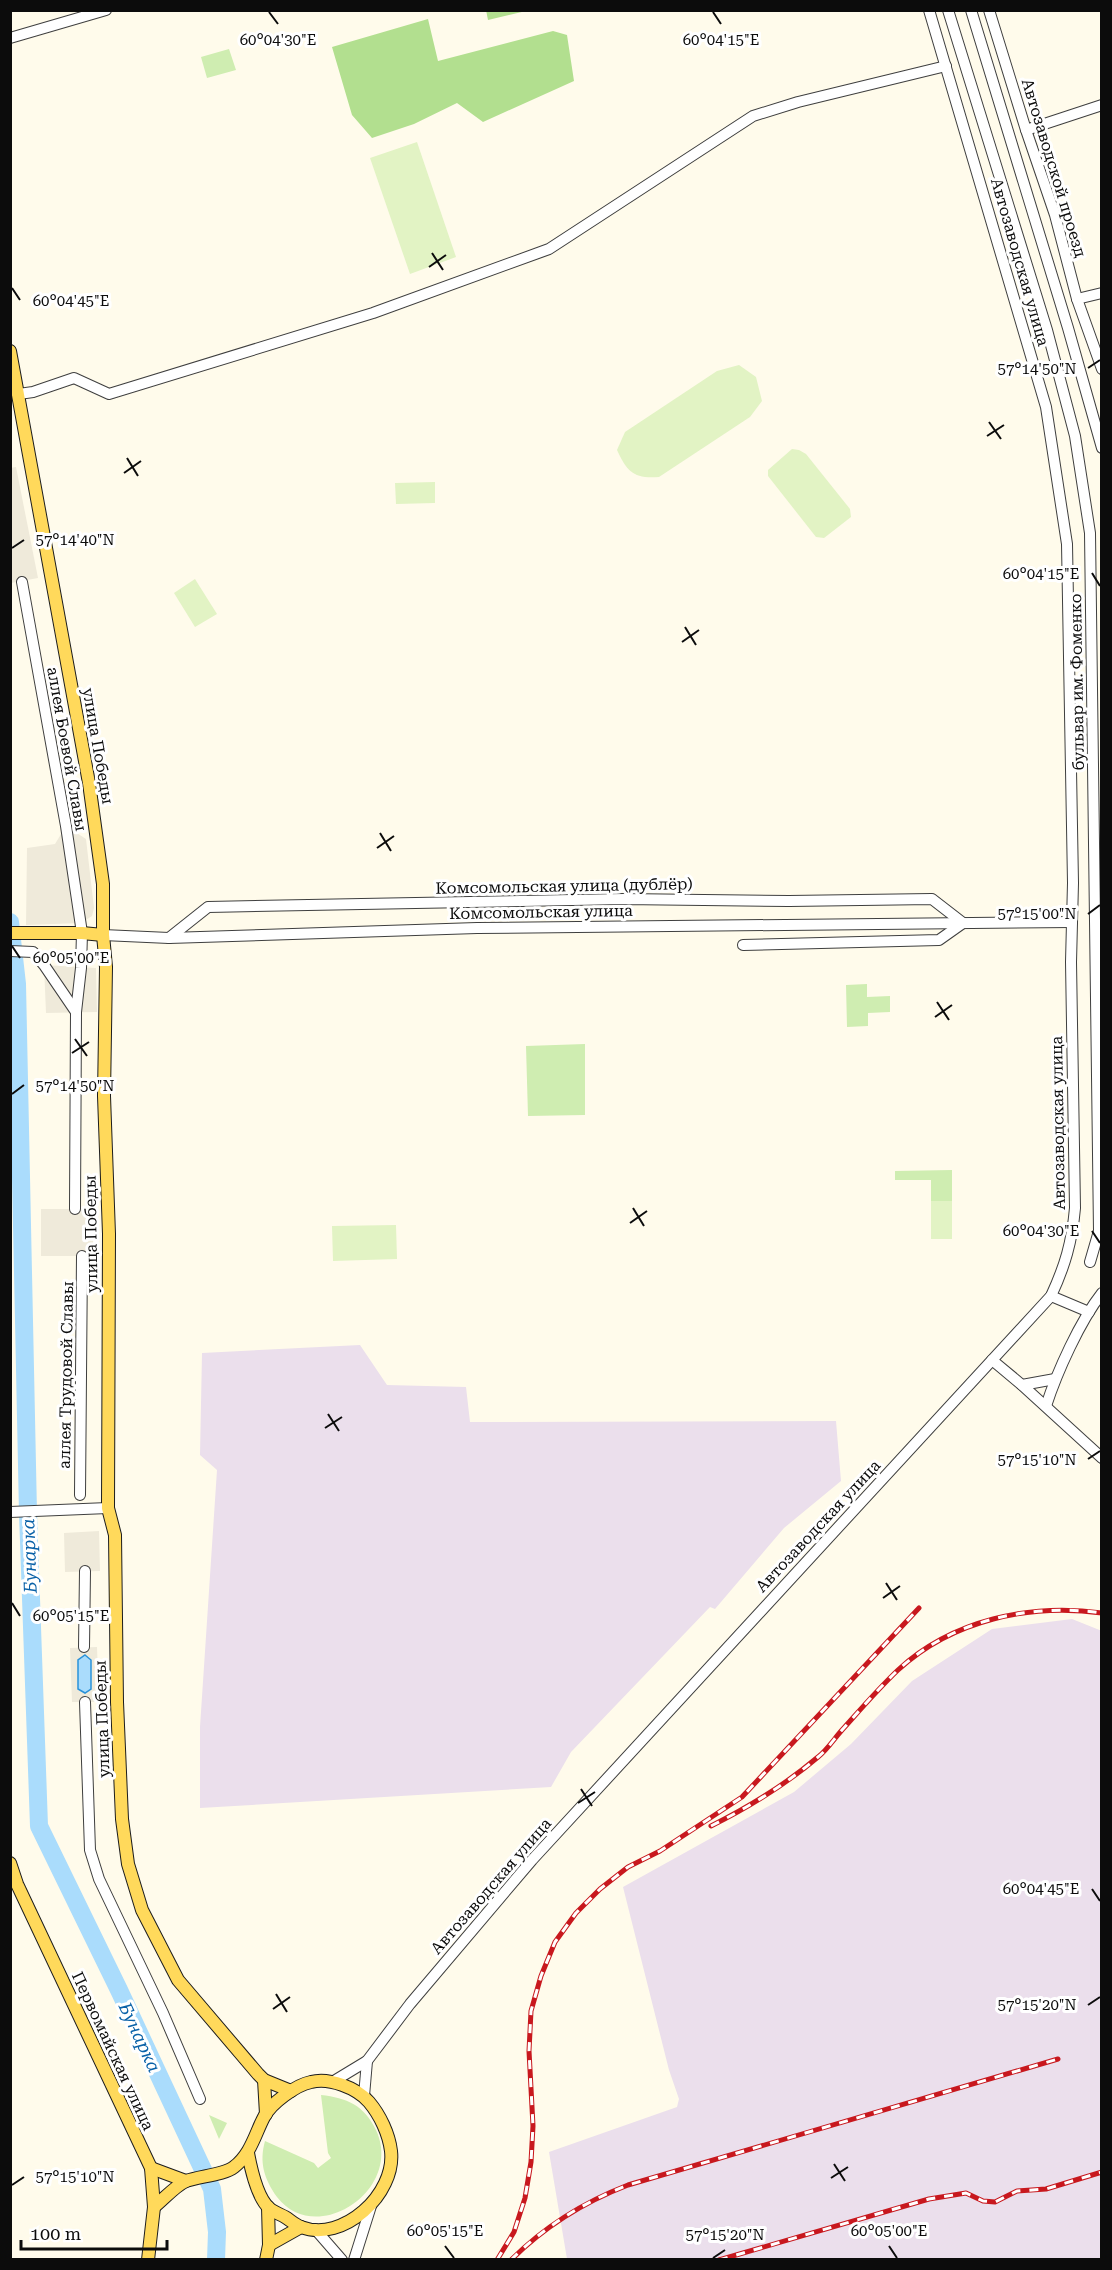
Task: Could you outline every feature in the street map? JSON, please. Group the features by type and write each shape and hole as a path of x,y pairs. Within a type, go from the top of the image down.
{"main road":[{"name":"улица Победы","path":"10,351 89,783 103,884 109,1234 108,1508 115,1534 117,1702 122,1819 128,1864 142,1910 178,1980 264,2080"},
{"name":"Комсомольская улица","path":"10,933 81,928 103,935"},
{"name":"Первомайская улица","path":"10,1863 17,1884 151,2168 154,2207 148,2259"},
{"path":"266,2114 264,2080 291,2091"},
{"path":"232,2169 248,2153 266,2114 291,2091 312,2081 334,2081 364,2096 375,2109 387,2134 392,2152 391,2169 371,2206 344,2226 315,2229 301,2227 268,2207"},
{"path":"248,2153 254,2178 268,2207 269,2245 266,2259"},
{"path":"151,2168 189,2181"},
{"path":"154,2207 189,2181 217,2172 232,2169 254,2178"},
{"path":"269,2245 301,2227"}],"street":[{"path":"10,38 106,10"},
{"name":"Автозаводская улица","path":"367,2061 410,2004 532,1860 1051,1296 1064,1267 1073,1236 1075,1208 1067,544 1046,407 929,10"},
{"name":"бульвар им. Фоменко","path":"948,10 1043,319 1073,426 1090,533 1099,1231 1090,1262"},
{"path":"971,10 1068,328 1101,448"},
{"name":"Автозаводской проезд","path":"989,10 1055,215 1077,299 1101,369"},
{"path":"19,394 33,392 74,378 109,394 384,309 549,249 753,116 798,102 946,66"},
{"path":"1026,130 1101,105"},
{"path":"1077,299 1101,293"},
{"name":"аллея Боевой Славы","path":"22,582 66,826 81,928 81,968 76,1012"},
{"name":"Комсомольская улица (дублёр)","path":"169,938 208,907 612,899 789,901 932,899 963,923"},
{"name":"Комсомольская улица","path":"103,935 169,938 477,928 1072,922"},
{"path":"743,945 939,940 963,923"},
{"path":"16,951 33,952 45,965 76,1012 75,1209"},
{"name":"аллея Трудовой Славы","path":"80,1495 82,1256"},
{"path":"1046,1406 1054,1379 1101,1293"},
{"path":"1051,1296 1089,1312"},
{"path":"992,1360 1046,1406 1101,1458"},
{"path":"1022,1385 1054,1379"},
{"path":"10,1512 108,1508"},
{"path":"84,1647 85,1571"},
{"path":"85,1702 90,1850 99,1879 163,2013 200,2099"},
{"path":"334,2081 367,2061"},
{"path":"364,2096 367,2061"},
{"path":"354,2259 371,2206"},
{"path":"315,2229 342,2259"}],"shaded area":[{"path":"16,467 38,578 11,583 10,468"},
{"path":"66,826 86,839 94,908 92,916 81,923 26,925 27,848 55,844"},
{"path":"44,965 96,968 97,1012 46,1013"},
{"path":"41,1209 93,1209 93,1256 41,1256"},
{"path":"360,1345 387,1385 466,1387 470,1422 836,1421 841,1481 784,1528 715,1609 710,1607 571,1752 551,1787 200,1808 200,1727 217,1470 200,1455 202,1353"},
{"path":"99,1531 100,1571 65,1572 64,1533"},
{"path":"1072,1619 1102,1631 1101,2259 567,2259 549,2152 677,2107 679,2099 669,2070 623,1887 794,1792 851,1744 912,1681 992,1629"},
{"path":"97,1647 99,1702 72,1702 70,1648"}],"green space":[{"path":"486,10 526,10 526,11 488,20"},
{"path":"428,19 438,61 553,31 567,35 574,81 483,122 457,103 414,124 372,138 352,115 332,47"},
{"path":"229,49 236,70 207,78 201,57"},
{"path":"417,142 456,257 410,274 370,158"},
{"path":"739,365 756,377 762,401 750,417 659,477 643,477 628,469 617,450 625,432 717,371"},
{"path":"792,449 806,454 850,509 851,517 824,538 816,537 768,476 768,470"},
{"path":"435,482 435,503 396,504 395,483"},
{"path":"195,579 217,614 195,627 174,593"},
{"path":"867,984 867,997 890,996 890,1012 868,1013 868,1026 847,1027 846,985"},
{"path":"585,1044 585,1115 528,1116 526,1046"},
{"path":"952,1170 952,1201 931,1201 931,1180 895,1180 895,1171"},
{"path":"931,1201 952,1201 952,1239 931,1239"},
{"path":"396,1225 397,1259 333,1261 332,1226"},
{"path":"321,2095 347,2101 366,2114 376,2130 381,2152 378,2173 367,2191 352,2205 333,2214 313,2216 294,2211 277,2197 266,2177 263,2149 265,2141 314,2163 318,2168 331,2158 328,2153"},
{"path":"209,2115 227,2123 219,2139"}],"water":[{"path":"85,1655 91,1660 91,1689 85,1693 78,1689 78,1660"}],"waterway":[{"name":"Бунарка","path":"10,922 17,984 28,1513 39,1826 212,2189 217,2232 216,2260"}],"railway":[{"path":"497,2260 514,2232 525,2198 531,2162 533,2126 529,2051 531,2011 541,1976 555,1942 576,1913 600,1889 628,1867 660,1851 742,1797 919,1608"},
{"path":"711,1826 793,1777 824,1751 898,1670 919,1653 943,1639 967,1627 1020,1613 1047,1611 1102,1613"},
{"path":"511,2260 537,2236 566,2216 628,2185 1058,2059"},
{"path":"719,2260 929,2199 966,2193 983,2201 995,2202 1017,2191 1046,2189 1102,2172"}]}
